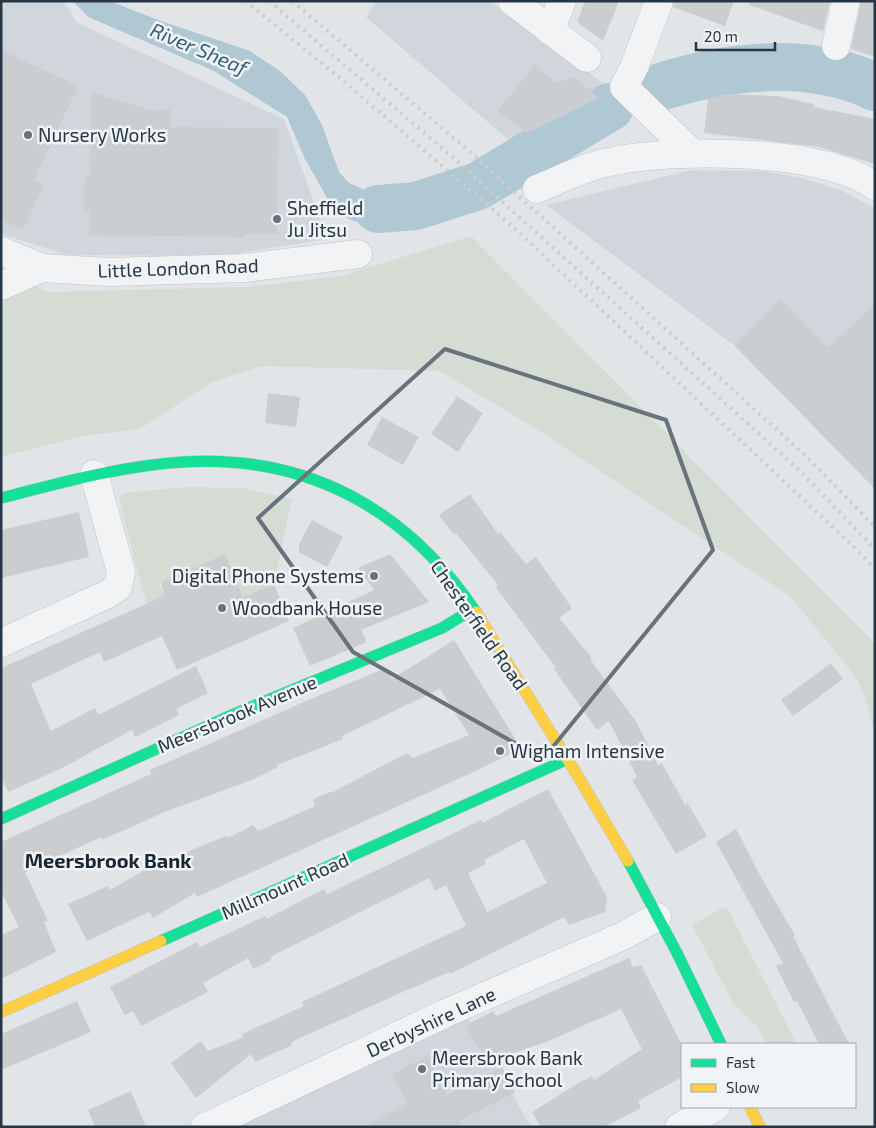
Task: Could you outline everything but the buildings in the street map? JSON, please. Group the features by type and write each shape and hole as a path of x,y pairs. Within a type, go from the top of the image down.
{"main road":[{"name":"Chesterfield Road","path":"1,498 94,474 165,464 218,461 276,468 300,474 356,497 387,516 432,556 473,609 568,759 606,821 720,1043"},
{"name":"Meersbrook Avenue","path":"1,819 234,714 442,628 473,609"},
{"name":"Millmount Road","path":"1,1012 568,759"},
{"path":"750,1108 760,1127"}],"street":[{"path":"512,1 587,58"},
{"path":"550,31 562,1"},
{"path":"659,1 636,65 624,87 693,154"},
{"path":"836,46 846,1"},
{"path":"538,189 579,171 609,162 693,154 782,158 811,162 847,172 875,186"},
{"name":"Little London Road","path":"1,251 42,268 108,272 245,268 358,254"},
{"path":"1,286 42,268"},
{"path":"1,643 108,594 118,587 121,572 94,474"},
{"name":"Derbyshire Lane","path":"205,1127 446,1013 623,936 657,917"},
{"path":"679,1127 714,1108"}],"highlighted area":[{"path":"445,349 666,420 713,550 543,759 353,652 258,518"}],"shaded area":[{"path":"1,1 64,1 76,22 284,119 327,239 221,256 67,255 1,234"},
{"path":"376,1 490,1 607,86 601,103 519,149 366,17"},
{"path":"692,170 762,171 803,178 840,190 875,208 875,489 735,346 546,205"},
{"path":"471,236 875,644 875,735 864,694 855,676 790,596 530,425 439,371 262,366 212,382 140,429 82,436 1,457 1,268 47,292 248,287 341,276"},
{"path":"187,487 243,488 292,499 274,584 243,597 225,554 159,583 168,605 151,612 142,590 119,499 123,493"},
{"path":"726,906 796,1043 766,1043 757,1026 733,1003 692,925"},
{"name":"Meersbrook Bank Primary School","path":"464,1011 531,1127 231,1127"}],"water":[{"path":"73,1 110,1 158,20 250,51 280,71 305,95 322,125 339,172 349,183 365,190 386,192 424,181 455,208 412,223 375,224 353,221 342,215 331,205 305,159 287,117 212,70 88,17"}],"waterway":[{"name":"River Sheaf","path":"654,89 708,74 765,67 821,71 849,77 875,87"},
{"name":"River Sheaf","path":"378,209 416,206 478,186 610,107"}],"railway":[{"path":"245,1 335,74 512,226 875,569"},
{"path":"269,1 457,161 797,468 875,549"},
{"path":"292,1 469,151 807,457 875,527"}],"traffic: fast":[{"path":"1,498 91,476 159,464 228,462 271,468 312,479 350,495 386,517 419,544 449,576 476,612"},
{"path":"1,819 234,714 442,628 473,609"},
{"path":"161,941 568,759"},
{"path":"628,861 677,953 721,1043"}],"traffic: slow":[{"path":"476,612 628,861"},
{"path":"1,1012 161,941"},
{"path":"750,1108 760,1127"}],"place":[{"name":"Nursery Works","path":"28,135"},
{"name":"Sheffield Ju Jitsu","path":"277,219"},
{"name":"Digital Phone Systems","path":"374,576"},
{"name":"Woodbank House","path":"222,608"},
{"name":"Wigham Intensive","path":"500,751"},
{"name":"Meersbrook Bank Primary School","path":"422,1069"}],"district":[{"name":"Meersbrook Bank","path":"108,861"}]}
